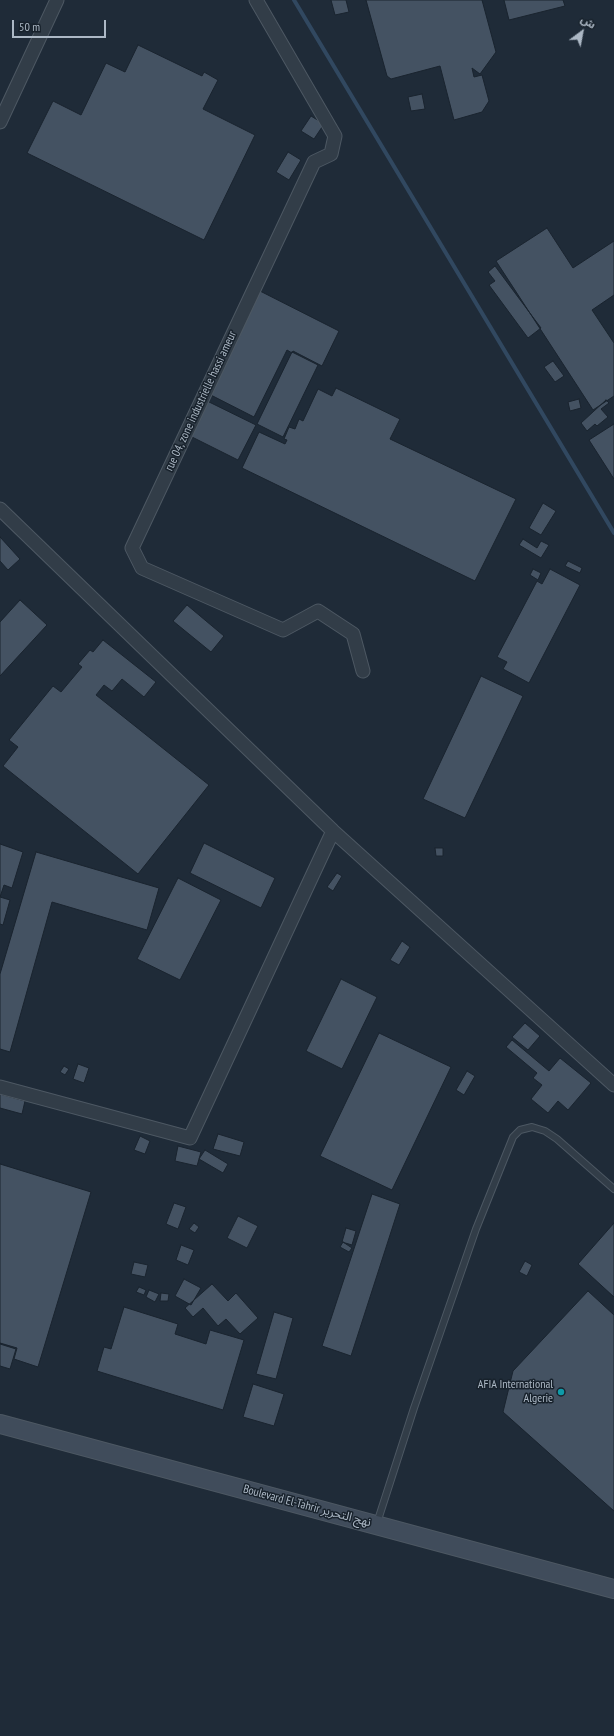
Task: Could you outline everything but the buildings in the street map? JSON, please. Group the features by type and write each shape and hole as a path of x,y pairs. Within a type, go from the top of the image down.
{"main road":[{"name":"Boulevard El-Tahrir نهج التحرير","path":"0,1424 614,1589"}],"street":[{"path":"0,122 57,0"},
{"name":"rue 04, zone industrielle hassi ameur","path":"256,0 335,136 331,154 314,162 132,548 142,568 283,630 318,611 354,634 363,671"},
{"path":"0,509 333,831 614,1085"},
{"path":"0,1087 190,1138 333,831"}],"lane":[{"path":"376,1525 414,1408 476,1230 513,1137 520,1130 532,1127 544,1131 557,1139 614,1188"}],"waterway":[{"path":"294,0 614,533"}],"place":[{"name":"AFIA International Algerie","path":"561,1392"}]}
